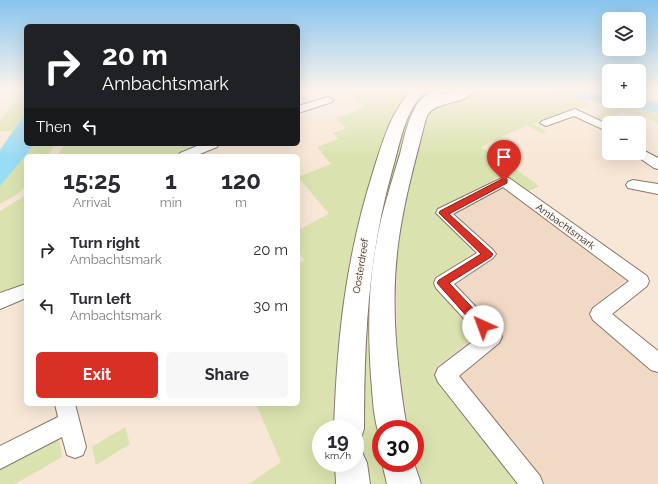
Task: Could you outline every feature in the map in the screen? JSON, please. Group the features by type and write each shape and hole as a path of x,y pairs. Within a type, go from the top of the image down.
{"main road":[{"name":"Oosterdreef","path":"349,420 350,358 358,271 371,208 394,135 412,113"},
{"name":"Oosterdreef","path":"391,420 382,360 382,300 385,259 412,113"},
{"path":"352,472 353,484"},
{"path":"401,472 404,484"}],"street":[{"path":"546,123 573,113"},
{"path":"576,113 602,126"},
{"path":"190,154 212,146"},
{"path":"646,156 658,164"},
{"name":"Ambachtsmark","path":"532,484 445,375 493,337 442,283 488,254 443,213 504,181 641,281 599,314 658,363"},
{"path":"633,185 658,189"},
{"path":"0,301 24,292"},
{"path":"0,458 67,413 75,447"}],"shaded area":[{"path":"400,148 484,174 627,279 590,311 658,370 658,484 380,484 377,472 424,472 424,420 372,420 372,449 368,431"}],"green space":[{"path":"6,113 24,113 12,131 0,131 0,121"},
{"path":"351,113 398,113 366,202 341,420 312,420 312,472 344,472 346,484 249,484 281,462 257,406 300,406 300,262 304,260 300,253 300,229 329,214 300,179 300,176 331,164 317,147 338,139 333,133 346,128 336,118"},
{"path":"409,113 418,113 407,137 382,420 372,420 372,472 393,472 395,484 361,484 360,472 364,472 364,420 357,420 363,314 380,203 405,121"},
{"path":"429,113 567,113 554,119 546,117 533,124 546,131 543,134 527,125 481,147 504,163 509,164 539,186 527,192 502,175 435,212 467,244 471,252 466,258 433,280 479,332 431,371 518,484 420,484 418,472 424,472 424,420 408,420 397,351 397,251 404,204 427,115"},
{"path":"602,113 620,113 614,116 602,116 601,120 593,118"},
{"path":"624,113 658,113 658,123 646,117 646,116"},
{"path":"33,146 54,146 49,154 27,154"},
{"path":"64,146 197,146 176,154 58,154"},
{"path":"24,157 24,188 22,191 0,204 0,186"},
{"path":"24,196 24,287 0,296 0,211"},
{"path":"125,427 130,444 96,465 92,447"},
{"path":"59,436 62,457 15,484 0,484 0,470"}],"water":[{"path":"24,115 24,146 33,146 27,154 24,154 24,157 0,186 0,150"}],"route":[{"path":"483,326 442,283 488,254 443,213 504,181"}]}
